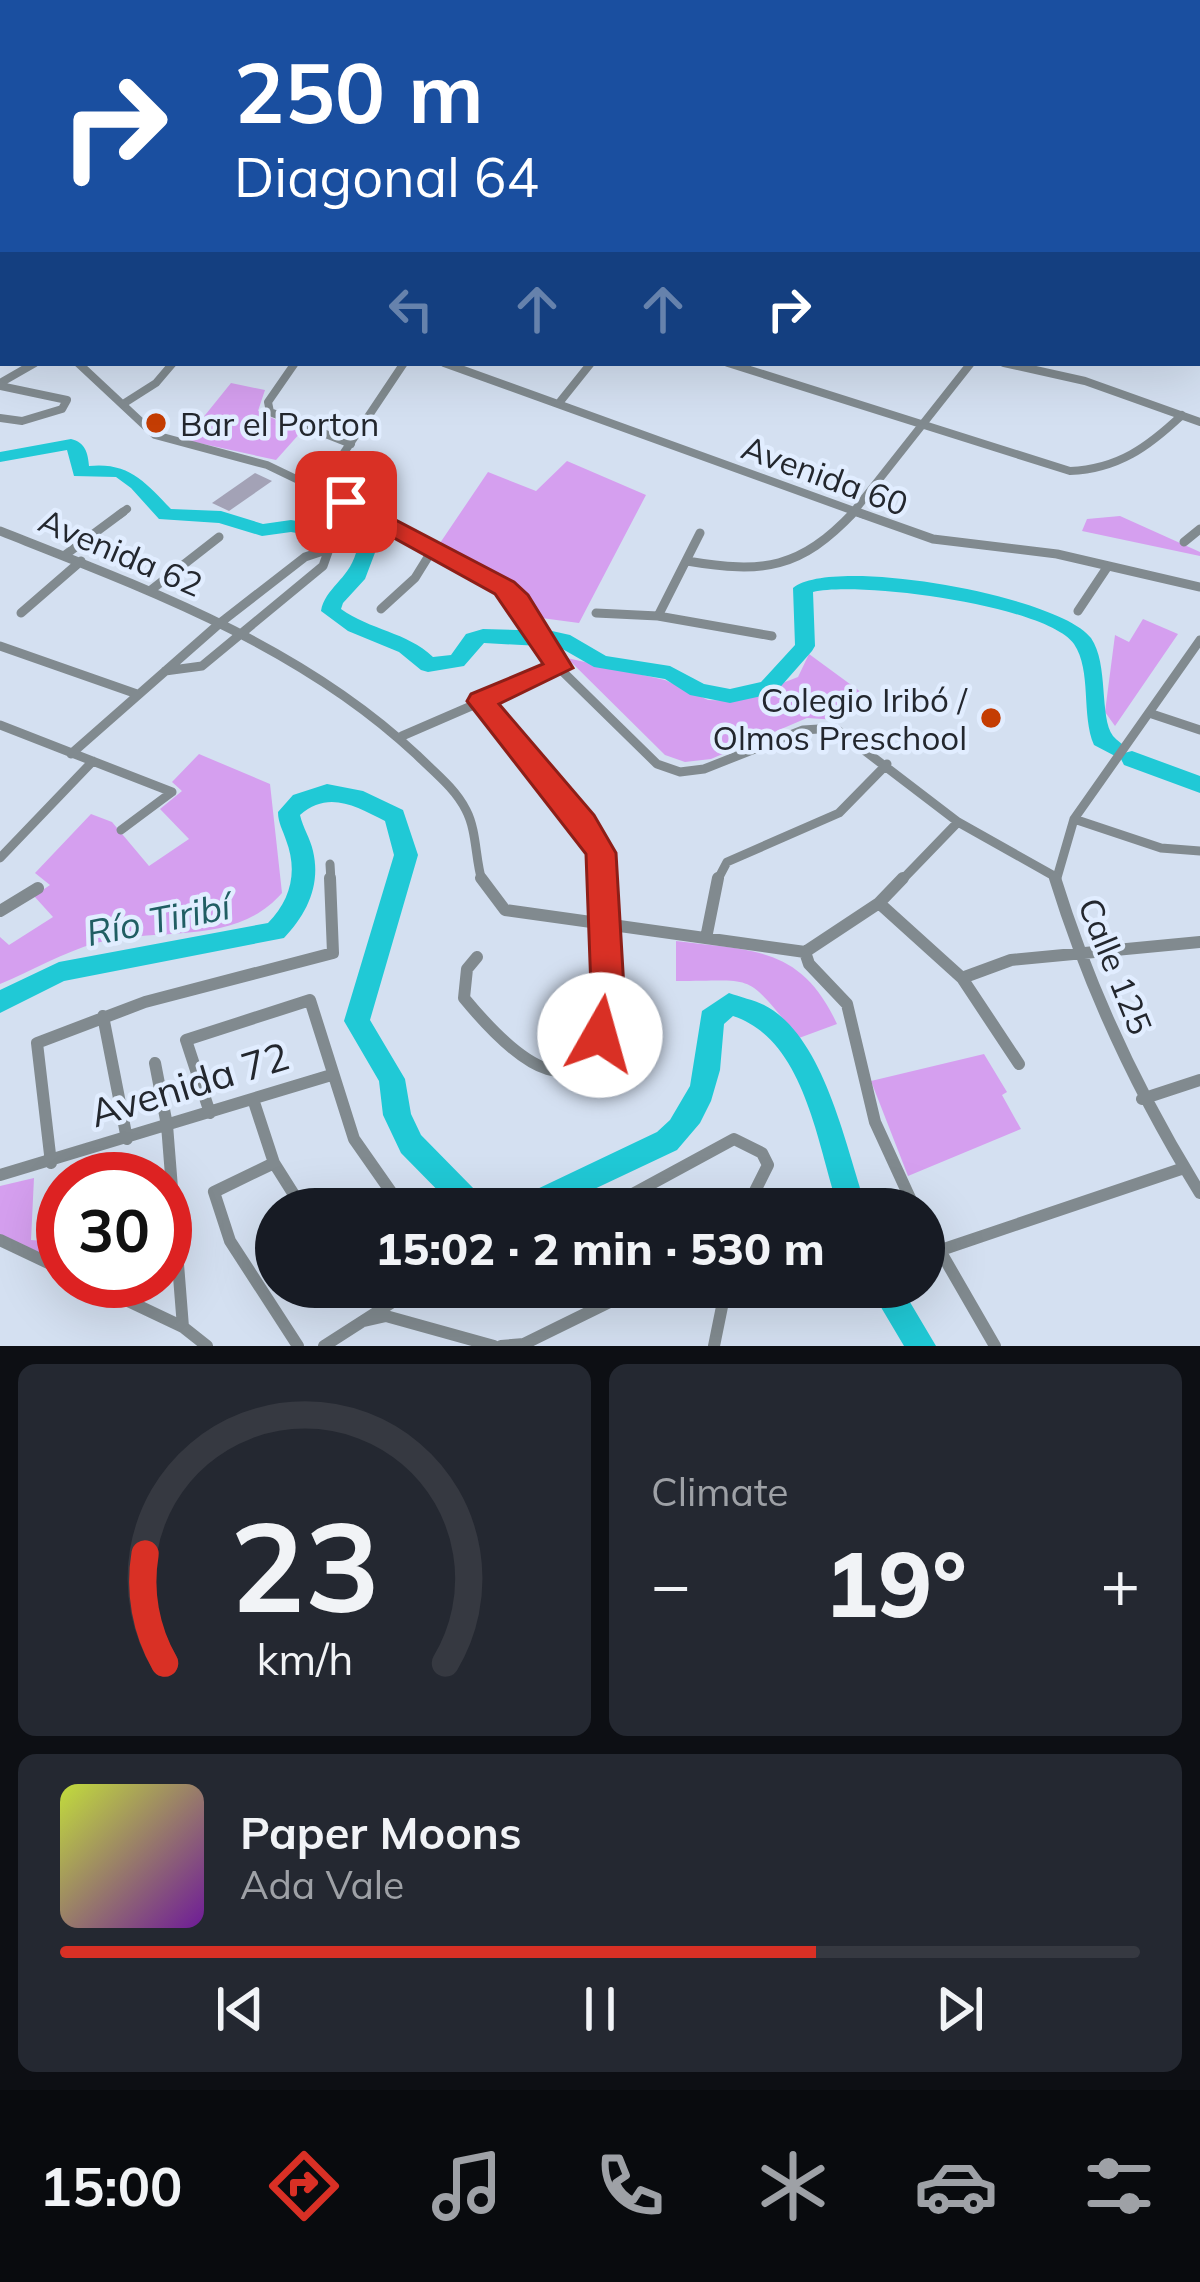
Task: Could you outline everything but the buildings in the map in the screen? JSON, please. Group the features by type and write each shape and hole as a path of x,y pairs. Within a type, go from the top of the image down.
{"street":[{"path":"0,385 29,366"},
{"path":"81,366 163,439 267,465 321,487 505,588 559,668 657,764 669,769 704,769 821,725 847,734 958,822 1054,876"},
{"path":"123,404 156,383 170,366"},
{"path":"293,366 268,402 270,412 351,444"},
{"path":"321,487 402,366"},
{"name":"Avenida 60","path":"453,366 957,546 1057,554 1200,587"},
{"path":"559,403 589,366"},
{"path":"737,366 1050,467 1103,470 1133,459 1182,416"},
{"path":"687,561 731,569 803,559 854,512 956,389 968,366"},
{"path":"1018,366 1085,381 1200,422"},
{"path":"0,385 67,400 62,410 41,418 0,418"},
{"path":"65,554 127,509"},
{"path":"71,754 220,623 305,557 332,546 373,516"},
{"path":"1184,542 1200,529"},
{"name":"Avenida 62","path":"0,531 151,590 345,692 402,736 460,798 490,899 526,916 607,925"},
{"path":"658,616 700,533"},
{"path":"151,590 219,537"},
{"path":"164,671 202,667 323,566 332,546"},
{"path":"381,609 415,578 433,549"},
{"path":"20,613 82,560"},
{"path":"1078,611 1108,566"},
{"path":"596,613 658,616 772,636"},
{"name":"Calle 125","path":"1200,640 1074,819 1054,876 1079,956 1142,1099 1200,1193"},
{"path":"0,646 137,694"},
{"path":"402,736 559,668"},
{"path":"477,957 467,969 464,998 488,1030 549,1069 578,1067 592,1055 608,989 601,853 584,823 481,701"},
{"path":"1149,713 1200,730"},
{"path":"1,727 172,792 122,830"},
{"path":"0,858 93,761"},
{"path":"706,938 717,879 727,862 753,846 839,813 887,764"},
{"path":"1074,819 1161,848 1200,851"},
{"path":"607,925 805,952 879,903 958,822"},
{"path":"50,1152 37,1043 104,1016 333,953 330,864"},
{"path":"0,911 38,888"},
{"path":"879,903 962,979 1018,1064"},
{"path":"962,979 1011,960 1200,942"},
{"path":"805,952 809,964 847,1004 875,1122 905,1188"},
{"path":"210,1113 186,1040 310,1000 328,1076 381,1188"},
{"path":"104,1016 128,1138"},
{"path":"155,1063 167,1125 183,1327"},
{"name":"Avenida 72","path":"85,1152 328,1076"},
{"path":"1142,1099 1200,1080"},
{"path":"253,1099 274,1163 289,1188"},
{"path":"644,1188 734,1139 762,1153 768,1165 756,1188"},
{"path":"274,1163 214,1192 230,1241 298,1346"},
{"name":"Avenida 72","path":"0,1174 36,1166"},
{"path":"945,1249 1184,1168"},
{"path":"0,1240 36,1257"},
{"path":"945,1251 995,1346"},
{"path":"143,1308 183,1327 207,1346"},
{"path":"324,1346 380,1308"},
{"path":"364,1321 386,1316 498,1346 524,1344 597,1308"},
{"path":"714,1346 722,1308"}],"shaded area":[{"path":"231,383 265,390 258,411 301,432 276,460 185,440"},
{"path":"567,461 646,495 579,623 534,617 515,588 438,546 488,472 536,491"},
{"path":"1120,516 1200,556 1082,531 1087,519"},
{"path":"1143,619 1178,634 1115,726 1105,712 1115,635 1129,642"},
{"path":"809,654 869,698 838,720 807,718 711,759 685,762 665,755 567,658 665,680 708,700 736,701 798,677"},
{"path":"199,754 270,784 282,893 242,921 195,932 96,943 0,984 0,937 9,945 53,917 34,896 50,885 35,873 91,814 112,822 149,866 189,839 160,809 182,791 172,782"},
{"path":"676,941 751,951 791,966 823,998 837,1024 799,1038 748,984 676,981"},
{"path":"984,1054 1007,1092 1002,1095 1021,1129 908,1176 871,1081"},
{"path":"34,1178 31,1240 36,1240 36,1258 0,1239 0,1186"}],"waterway":[{"path":"0,457 71,444 79,452 80,472 122,473 166,515 221,517 262,530 291,526 330,533 366,550 358,573 333,600 331,611 407,647 428,665 457,661 473,639 483,636 563,640"},
{"path":"563,640 601,662 670,673 698,690 730,696 768,688 805,646 803,588 858,583 947,593 1033,613 1081,639 1102,739 1115,748"},
{"path":"552,638 563,640"},
{"path":"1132,759 1200,785"},
{"name":"Río Tiribí","path":"0,1002 59,972 275,931 292,912 304,878 289,812 314,794 327,792 368,803 395,816 406,855 357,1021 392,1079 397,1115 411,1144 454,1188"},
{"name":"Río Tiribí","path":"567,1188 667,1141 680,1128 703,1086 711,1019 729,1004 757,1013 780,1032 798,1057 846,1188"},
{"name":"Río Tiribí","path":"897,1308 921,1346"}],"place":[{"name":"Bar el Porton","path":"156,423"},
{"name":"Colegio Iribó / Olmos Preschool","path":"991,718"}],"route":[{"path":"346,502 505,588 519,601 559,668 481,701 584,823 601,853 608,989 600,1035"}]}
